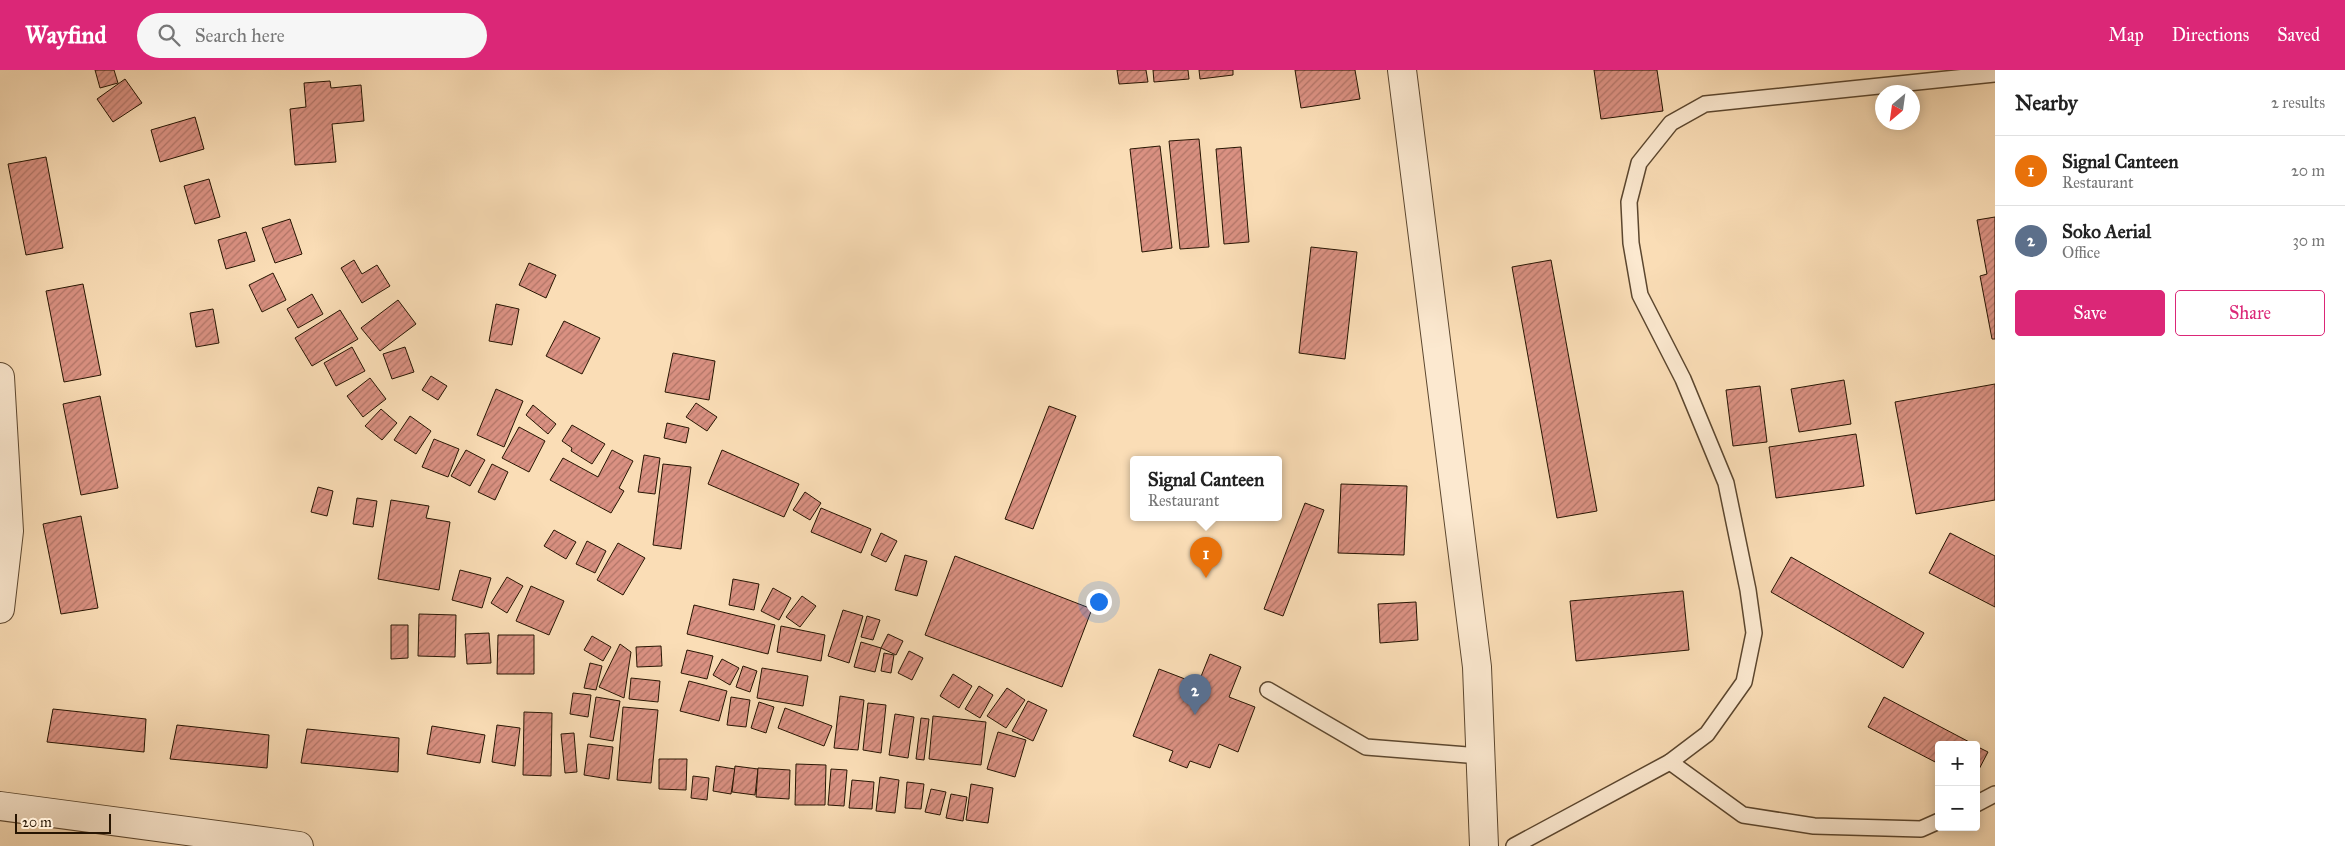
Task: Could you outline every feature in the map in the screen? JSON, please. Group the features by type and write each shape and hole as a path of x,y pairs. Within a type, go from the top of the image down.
{"street":[{"path":"1402,70 1477,666 1484,846"},
{"path":"0,377 9,532 0,609"},
{"path":"0,806 299,846"}],"lane":[{"path":"1514,846 1670,762 1707,734 1744,682 1754,633 1748,590 1726,483 1682,379 1640,295 1631,243 1629,202 1639,163 1670,123 1705,104 1995,74"},
{"path":"1268,690 1366,747 1480,756"},
{"path":"1670,762 1743,815 1814,826 1921,829 1935,823"},
{"path":"1980,802 1995,794"}],"building":[{"path":"95,70 114,70 118,83 100,88"},
{"path":"1117,70 1146,70 1148,82 1119,84"},
{"path":"1153,70 1188,70 1189,79 1154,82"},
{"path":"1199,70 1233,70 1233,75 1200,79"},
{"path":"1295,70 1355,70 1360,99 1301,108"},
{"path":"1594,70 1657,70 1663,111 1601,119"},
{"path":"125,79 142,103 113,122 97,99"},
{"path":"330,81 331,88 361,85 364,121 332,124 336,162 295,165 290,109 306,107 304,83"},
{"path":"195,117 204,149 160,162 151,130"},
{"path":"1199,139 1209,247 1180,249 1169,141"},
{"path":"1160,146 1172,248 1142,252 1130,149"},
{"path":"1241,147 1249,242 1224,244 1216,149"},
{"path":"46,157 63,248 26,255 8,164"},
{"path":"209,179 220,217 195,224 184,186"},
{"path":"1995,217 1995,339 1992,339 1980,276 1987,274 1977,220"},
{"path":"290,219 302,254 275,263 262,228"},
{"path":"246,232 255,261 226,269 218,240"},
{"path":"1311,247 1357,252 1345,359 1299,353"},
{"path":"354,260 362,274 377,265 390,286 362,303 341,268"},
{"path":"1551,260 1597,511 1557,518 1512,267"},
{"path":"529,263 556,275 546,298 519,285"},
{"path":"273,273 286,300 262,312 249,285"},
{"path":"83,284 101,375 64,382 46,291"},
{"path":"312,294 323,314 298,328 287,309"},
{"path":"398,300 416,324 380,351 361,328"},
{"path":"496,304 519,309 512,345 489,341"},
{"path":"213,309 219,343 196,347 190,313"},
{"path":"340,310 358,339 312,366 295,338"},
{"path":"564,321 600,338 582,374 546,356"},
{"path":"352,347 365,371 336,386 324,363"},
{"path":"405,347 414,372 392,379 383,354"},
{"path":"673,353 715,361 709,400 665,392"},
{"path":"431,376 447,386 438,400 422,390"},
{"path":"370,378 386,399 363,417 347,396"},
{"path":"1844,380 1851,424 1799,432 1791,389"},
{"path":"1995,384 1995,500 1916,514 1895,402"},
{"path":"1760,386 1767,442 1733,446 1726,390"},
{"path":"496,389 523,401 504,447 477,435"},
{"path":"100,396 118,488 81,495 63,404"},
{"path":"696,403 717,417 707,431 686,417"},
{"path":"533,405 556,424 548,434 526,415"},
{"path":"1049,406 1076,416 1033,529 1005,519"},
{"path":"381,409 397,423 382,440 365,426"},
{"path":"410,416 431,431 416,454 394,440"},
{"path":"667,423 689,428 686,443 664,438"},
{"path":"572,425 605,444 592,464 571,451 572,448 562,441"},
{"path":"519,427 545,441 529,472 502,458"},
{"path":"1856,434 1864,486 1776,498 1769,447"},
{"path":"434,439 459,449 448,477 422,467"},
{"path":"466,450 485,460 470,486 451,476"},
{"path":"612,450 633,461 619,488 624,491 611,513 550,480 563,458 598,477"},
{"path":"722,450 799,484 784,517 708,484"},
{"path":"644,455 660,458 655,494 638,492"},
{"path":"492,464 508,472 495,500 478,492"},
{"path":"663,464 691,467 681,549 653,545"},
{"path":"1341,484 1407,486 1404,555 1338,553"},
{"path":"318,487 333,491 327,516 311,512"},
{"path":"805,492 821,503 810,520 793,510"},
{"path":"357,498 377,501 373,527 353,524"},
{"path":"391,500 429,506 426,518 450,522 439,590 378,579"},
{"path":"1305,503 1324,510 1283,616 1264,609"},
{"path":"821,508 871,529 861,553 811,532"},
{"path":"81,516 98,608 61,614 43,524"},
{"path":"554,530 576,542 566,559 544,546"},
{"path":"881,533 897,541 886,562 871,555"},
{"path":"1950,533 1995,556 1995,607 1929,573"},
{"path":"587,541 606,551 595,573 576,564"},
{"path":"618,543 645,558 623,595 597,580"},
{"path":"905,555 927,561 917,596 895,590"},
{"path":"955,556 1092,609 1062,687 925,635"},
{"path":"1791,557 1924,633 1903,668 1771,592"},
{"path":"460,570 491,578 482,608 452,600"},
{"path":"507,577 523,586 507,613 491,603"},
{"path":"733,579 759,584 754,610 729,605"},
{"path":"531,586 564,601 549,635 516,621"},
{"path":"773,588 791,598 779,620 761,611"},
{"path":"1683,591 1689,650 1576,661 1570,601"},
{"path":"802,596 816,606 800,627 786,617"},
{"path":"1416,602 1418,640 1380,643 1378,604"},
{"path":"694,605 775,625 768,654 687,634"},
{"path":"843,610 863,616 849,663 828,656"},
{"path":"419,614 456,615 455,657 418,656"},
{"path":"867,616 880,620 873,640 861,637"},
{"path":"391,625 408,625 408,658 391,659"},
{"path":"781,626 825,635 821,661 777,652"},
{"path":"489,633 491,663 467,664 465,634"},
{"path":"888,634 903,641 896,655 881,648"},
{"path":"498,635 534,635 534,674 497,674"},
{"path":"592,636 611,647 603,661 584,650"},
{"path":"861,642 881,648 875,672 854,667"},
{"path":"620,644 631,652 624,698 599,687"},
{"path":"661,646 662,666 637,667 636,647"},
{"path":"687,650 713,656 707,679 681,673"},
{"path":"909,651 923,658 912,680 898,673"},
{"path":"884,653 894,655 891,673 881,671"},
{"path":"1210,654 1241,667 1229,697 1255,707 1238,752 1219,744 1210,768 1190,761 1187,768 1169,761 1173,751 1133,736 1159,669 1198,684"},
{"path":"722,659 739,668 730,685 713,675"},
{"path":"590,663 602,666 596,690 584,688"},
{"path":"743,666 757,671 750,692 736,687"},
{"path":"762,668 808,676 803,706 757,698"},
{"path":"953,674 972,686 959,708 940,696"},
{"path":"631,678 660,681 658,702 629,699"},
{"path":"689,681 727,691 719,721 680,711"},
{"path":"979,686 993,695 980,718 965,709"},
{"path":"1007,688 1025,700 1006,728 987,716"},
{"path":"573,693 591,695 588,717 570,714"},
{"path":"840,696 864,700 858,750 834,748"},
{"path":"596,697 620,701 613,741 590,737"},
{"path":"731,697 750,700 746,727 727,725"},
{"path":"1884,697 1967,741 1935,741 1935,762 1868,727"},
{"path":"1028,701 1047,710 1033,741 1012,731"},
{"path":"759,702 774,707 766,733 751,728"},
{"path":"868,703 886,705 881,753 863,750"},
{"path":"623,707 658,710 651,783 617,780"},
{"path":"785,708 832,726 824,746 778,728"},
{"path":"53,709 146,719 144,752 47,742"},
{"path":"524,712 552,713 551,776 523,775"},
{"path":"895,714 914,717 908,758 889,755"},
{"path":"933,716 986,722 981,765 929,759"},
{"path":"921,718 929,719 924,760 916,759"},
{"path":"177,725 269,735 267,768 170,759"},
{"path":"497,725 520,728 515,766 492,762"},
{"path":"432,726 485,735 480,763 427,754"},
{"path":"307,729 399,738 398,772 301,763"},
{"path":"998,732 1026,740 1015,777 987,769"},
{"path":"574,733 577,772 565,773 561,734"},
{"path":"588,744 613,747 609,779 584,775"},
{"path":"1980,748 1988,752 1980,767"},
{"path":"659,759 687,759 686,790 659,789"},
{"path":"796,764 826,765 825,805 795,805"},
{"path":"716,766 735,769 731,794 713,791"},
{"path":"735,766 758,769 755,795 732,792"},
{"path":"758,768 790,770 789,799 756,797"},
{"path":"831,769 847,770 844,806 828,805"},
{"path":"693,776 709,778 707,800 691,798"},
{"path":"880,777 899,780 895,813 876,811"},
{"path":"852,780 874,782 872,809 849,808"},
{"path":"907,782 924,784 921,809 905,808"},
{"path":"971,784 993,788 988,823 966,820"},
{"path":"931,789 946,792 940,815 925,812"},
{"path":"951,794 967,797 963,821 946,818"}],"place":[{"name":"Signal Canteen","path":"1206,578"},
{"name":"Soko Aerial","path":"1195,715"}]}
